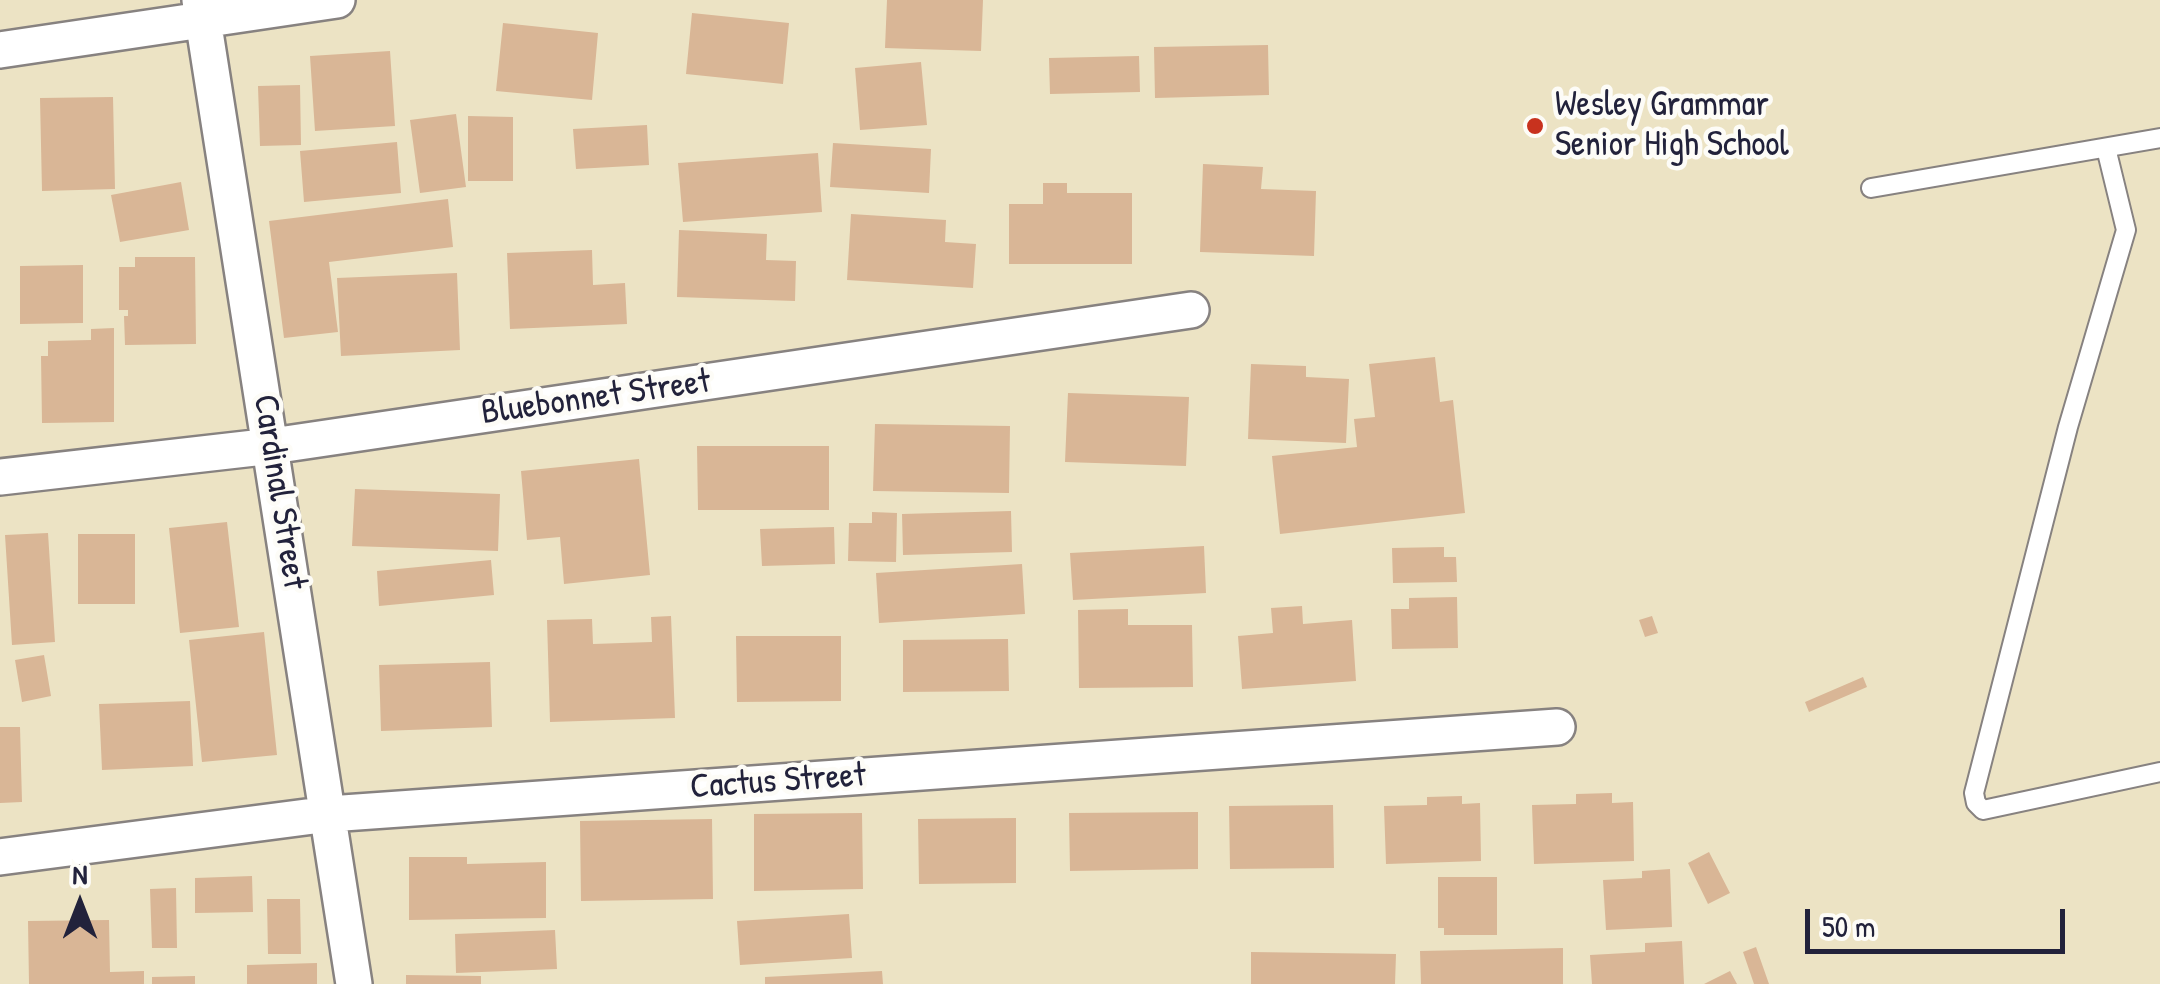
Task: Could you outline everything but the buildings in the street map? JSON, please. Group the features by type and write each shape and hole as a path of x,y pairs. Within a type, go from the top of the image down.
{"street":[{"path":"0,50 202,10 337,0"},
{"name":"Cardinal Street","path":"202,10 354,984"},
{"name":"Bluebonnet Street","path":"0,476 272,446 1192,310"},
{"name":"Cactus Street","path":"0,857 330,814 1557,727"}],"lane":[{"path":"1871,188 2160,138"},
{"path":"2106,148 2126,230 2068,426 1974,792 1976,803 1983,810 2160,772"}],"place":[{"name":"Wesley Grammar Senior High School","path":"1535,126"}]}
